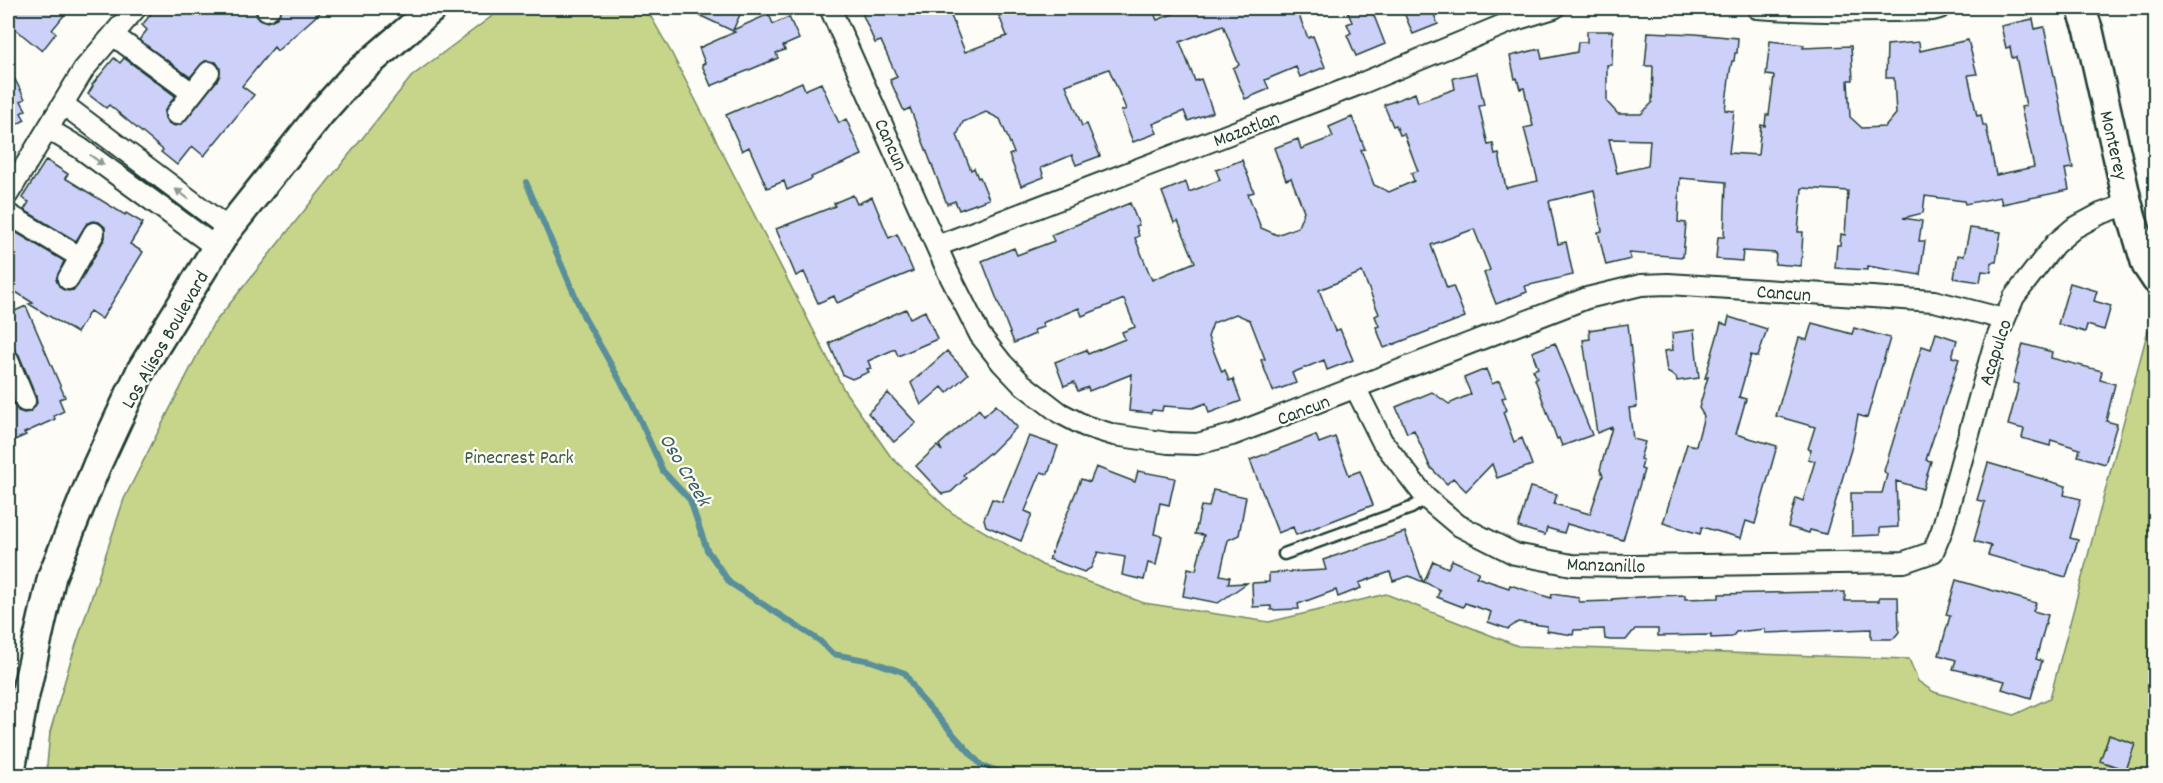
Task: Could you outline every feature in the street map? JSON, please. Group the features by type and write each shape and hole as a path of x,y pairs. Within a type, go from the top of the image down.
{"main road":[{"name":"Los Alisos Boulevard","path":"10,776 23,704 52,576 97,465 141,370 223,238 320,114 354,76 433,8"},
{"name":"Monterey","path":"2081,8 2089,31 2128,204 2146,265 2156,280"}],"street":[{"path":"8,194 84,69 136,8"},
{"name":"Cancun","path":"831,8 948,272 980,335 1021,383 1060,413 1084,426 1114,435 1168,443 1197,444 1232,435 1587,298 1641,285 1668,284 1934,301 2004,320"},
{"name":"Mazatlan","path":"937,246 1360,84 1515,20 1554,8"},
{"path":"1757,8 1870,12 1940,8"},
{"path":"113,34 192,93"},
{"path":"176,114 208,72"},
{"path":"63,104 223,238"},
{"path":"48,129 223,238"},
{"name":"Acapulco","path":"1933,552 1942,530 2004,320 2014,297 2055,244 2074,228 2100,214 2128,204"},
{"path":"8,214 80,257"},
{"path":"68,279 94,233"},
{"path":"10,370 25,401"},
{"name":"Manzanillo","path":"1356,389 1382,441 1426,498 1458,525 1515,554 1572,565 1633,566 1904,562 1933,552"}],"lane":[{"path":"1284,554 1411,508 1426,498"}],"green space":[{"name":"Pinecrest Park","path":"503,8 646,8 671,52 844,390 891,457 952,513 1042,565 1144,603 1269,622 1386,594 1518,646 1909,659 1918,681 1934,692 2014,715 2050,698 2148,330 2155,343 2155,775 46,776 50,732 70,663 124,499 212,326 412,76"}],"building":[{"path":"8,8 70,8 52,30 56,33 42,51 8,23"},
{"path":"156,8 256,8 257,17 267,22 277,18 282,8 325,8 277,51 274,47 242,86 254,95 204,156 192,146 177,165 161,152 163,150 109,105 106,108 88,94 92,85 114,58 120,63 124,58 175,96 164,112 168,123 175,126 185,121 218,79 220,68 216,62 205,61 190,77 139,40 147,30 142,25"},
{"path":"684,8 743,8 733,30 769,14 773,24 789,17 799,39 783,46 785,50 776,53 778,58 711,86 702,65 705,63 699,48 735,32"},
{"path":"874,8 948,8 965,52 1007,36 996,8 1152,8 1157,20 1188,8 1296,8 1308,38 1313,36 1325,67 1300,77 1296,67 1265,80 1269,89 1245,99 1233,68 1239,65 1223,25 1180,42 1195,81 1201,79 1213,112 1188,121 1184,111 1153,124 1157,133 1133,142 1121,111 1126,109 1109,69 1066,85 1082,126 1087,124 1100,156 1076,165 1072,155 1041,168 1044,177 1021,186 1009,155 1014,153 1000,119 986,112 963,122 957,135 971,170 974,168 978,178 980,177 989,199 959,210 955,201 947,204 910,108 904,111 890,80 897,77 881,41 875,43 862,13"},
{"path":"1346,8 1371,8 1385,44 1356,56 1347,35 1351,33 1347,24 1352,22"},
{"path":"1402,8 1431,8 1438,24 1413,34"},
{"path":"2033,19 2035,29 2044,27 2073,168 2065,169 2069,190 2002,204 2000,197 1965,204 1964,201 1925,196 1923,213 1903,218 1922,221 1919,241 1925,241 1920,275 1867,266 1867,270 1835,268 1837,245 1840,245 1841,234 1845,235 1848,191 1802,188 1798,232 1803,232 1801,266 1775,264 1776,253 1743,251 1742,261 1716,259 1718,237 1724,237 1726,182 1680,178 1678,222 1686,223 1683,257 1629,253 1631,259 1606,265 1598,232 1602,231 1594,190 1549,201 1558,244 1566,242 1573,275 1525,286 1527,292 1496,304 1484,273 1490,270 1474,229 1431,245 1447,288 1453,286 1465,317 1384,348 1376,327 1379,326 1375,316 1379,314 1362,272 1319,290 1335,331 1340,329 1353,360 1327,370 1324,360 1292,373 1296,383 1273,391 1261,360 1265,359 1250,320 1236,314 1213,323 1208,337 1222,372 1225,370 1229,381 1233,379 1241,401 1209,413 1206,403 1193,408 1163,406 1162,411 1152,410 1151,413 1129,411 1132,374 1089,391 1088,387 1078,391 1074,382 1064,386 1055,362 1086,350 1088,354 1125,339 1122,332 1135,327 1124,299 1082,316 1079,308 1042,323 1044,327 1034,330 1035,334 1014,343 982,261 1014,248 1017,255 1054,241 1051,235 1130,203 1139,225 1136,226 1139,236 1135,238 1152,280 1195,262 1178,221 1174,223 1162,192 1186,182 1189,192 1220,180 1216,170 1242,160 1254,192 1248,194 1261,228 1277,235 1298,227 1304,211 1291,178 1286,180 1274,148 1298,139 1301,149 1333,137 1329,127 1352,117 1365,149 1361,150 1374,185 1389,192 1414,181 1411,173 1418,171 1404,134 1400,135 1396,125 1393,126 1384,105 1415,93 1418,102 1455,89 1453,78 1477,73 1484,105 1479,106 1488,145 1493,144 1495,155 1499,154 1506,188 1538,181 1524,128 1533,126 1524,88 1520,89 1517,78 1515,79 1510,56 1540,49 1542,59 1577,52 1578,42 1587,42 1587,31 1613,31 1612,65 1607,65 1607,102 1618,114 1641,114 1652,103 1653,66 1645,66 1648,32 1738,38 1737,53 1735,53 1730,71 1725,110 1734,111 1729,153 1758,155 1761,125 1765,126 1766,115 1769,115 1774,76 1766,75 1770,41 1804,45 1803,48 1851,46 1853,80 1848,80 1850,117 1862,128 1885,127 1896,114 1894,78 1886,78 1887,45 1919,42 1920,51 1968,40 1977,74 1968,75 1977,116 1981,115 1983,125 1986,125 1996,175 2034,167 2021,107 2026,106 2016,57 2012,58 2010,47 2006,48 2001,26","holes":["1609,139 1650,140 1648,166 1617,173"]},
{"path":"8,66 25,99 21,101 26,110 21,113 25,120 8,129"},
{"path":"802,82 805,90 821,83 839,123 846,119 862,155 787,190 784,181 767,188 749,147 742,151 726,115"},
{"path":"46,160 68,174 65,178 125,215 126,213 143,223 130,244 143,252 102,319 90,311 77,333 29,304 33,303 8,287 8,237 12,230 64,261 56,280 62,289 68,291 74,290 78,285 105,238 105,227 99,222 87,223 76,241 24,210 29,202 22,198"},
{"path":"853,195 857,204 872,197 889,238 897,234 913,271 837,303 834,296 818,303 804,272 796,276 776,229 835,206 834,203"},
{"path":"1970,228 2001,232 1996,262 1992,262 1991,272 1982,271 1980,282 1954,278 1958,255 1964,256"},
{"path":"2070,283 2097,291 2094,301 2111,306 2104,330 2087,325 2085,332 2058,324"},
{"path":"26,306 65,397 59,399 64,411 54,416 55,419 8,443 8,390 18,411 30,412 37,403 19,355 15,350 8,348 8,314"},
{"path":"906,309 910,318 925,311 937,339 898,356 895,349 868,361 871,368 867,369 869,372 852,379 843,375 829,343"},
{"path":"1729,317 1767,329 1758,357 1751,355 1739,397 1746,399 1736,434 1777,446 1755,524 1746,521 1741,538 1702,527 1700,534 1663,523 1687,444 1696,446 1704,416 1699,408 1708,377 1705,378 1721,323 1727,325"},
{"path":"1812,323 1852,334 1854,328 1890,338 1867,418 1858,415 1852,446 1826,534 1810,530 1809,533 1788,527 1796,498 1803,501 1815,461 1808,459 1811,450 1808,449 1815,427 1776,416 1799,338 1807,340"},
{"path":"1628,324 1637,407 1629,408 1633,439 1645,442 1640,459 1643,460 1641,469 1644,470 1623,540 1567,524 1564,533 1547,528 1545,535 1518,527 1530,487 1557,494 1554,504 1590,514 1603,475 1600,470 1612,427 1597,433 1583,340 1590,339 1589,330"},
{"path":"1694,330 1699,378 1677,381 1676,377 1667,372 1664,351 1673,350 1672,333"},
{"path":"1936,333 1957,340 1952,357 1959,359 1926,460 1931,461 1923,489 1896,481 1898,527 1880,528 1880,535 1852,536 1851,493 1882,493 1887,475 1884,471 1922,346 1931,349"},
{"path":"1555,343 1592,435 1562,446 1559,438 1557,439 1533,370 1538,368 1532,352"},
{"path":"2023,344 2052,352 2051,358 2102,371 2100,380 2115,384 2106,421 2117,424 2105,464 2078,456 2080,449 2051,440 2050,446 2022,438 2024,429 2008,425 2019,384 2013,383"},
{"path":"947,351 968,374 947,393 942,387 921,405 911,383"},
{"path":"1486,369 1492,384 1499,381 1506,397 1502,398 1507,410 1503,412 1514,442 1522,438 1532,465 1497,478 1492,464 1466,491 1453,478 1447,484 1430,467 1414,430 1407,433 1396,407 1432,392 1449,404 1471,394 1464,378"},
{"path":"888,393 916,423 894,442 868,413"},
{"path":"996,405 1017,427 990,454 963,475 966,478 951,492 942,494 916,466 937,446 942,451 939,445 979,409 984,416"},
{"path":"1316,435 1319,443 1335,437 1349,475 1360,471 1373,505 1296,535 1293,527 1278,533 1250,460"},
{"path":"1029,436 1058,446 1048,474 1041,472 1025,511 1032,514 1021,541 986,526 984,519 992,499 1002,502"},
{"path":"1988,463 2066,486 2064,495 2081,499 2070,538 2078,540 2066,577 1988,555 1991,546 1974,541 1985,502 1977,500"},
{"path":"1096,467 1135,482 1138,471 1175,478 1169,505 1160,503 1154,534 1162,536 1156,565 1148,563 1144,580 1122,575 1125,557 1098,552 1091,568 1084,572 1049,559 1081,479 1090,482"},
{"path":"1213,490 1246,497 1239,535 1228,540 1220,575 1230,577 1228,584 1247,583 1218,603 1183,596 1188,568 1196,570 1204,535 1195,534 1201,506 1209,507"},
{"path":"1405,532 1423,582 1409,576 1393,581 1390,572 1359,583 1361,588 1338,597 1336,590 1298,604 1299,609 1271,610 1271,606 1253,607 1252,583 1269,582 1269,573 1326,570 1323,560"},
{"path":"1452,560 1479,572 1476,577 1509,588 1510,585 1551,598 1552,594 1579,598 1579,602 1656,596 1685,595 1685,599 1719,598 1719,594 1817,592 1845,592 1845,601 1879,601 1879,597 1898,597 1899,632 1893,639 1871,639 1871,629 1765,633 1765,629 1736,632 1732,637 1711,638 1711,635 1658,636 1658,629 1635,629 1626,640 1610,640 1605,639 1604,629 1574,630 1573,635 1547,631 1547,626 1518,622 1508,629 1488,622 1491,612 1465,603 1463,607 1437,597 1440,590 1424,582 1433,561 1448,568"},
{"path":"1956,580 2036,603 2033,611 2048,615 2036,659 2042,661 2031,698 2002,689 2005,681 1953,669 1956,660 1939,655 1950,616 1946,615"},
{"path":"2109,735 2135,744 2126,770 2100,761"}],"waterway":[{"name":"Oso Creek","path":"526,182 584,317 630,398 663,471 690,500 707,550 730,583 820,641 833,654 871,661 905,673 919,696 981,765 1012,776"}]}
